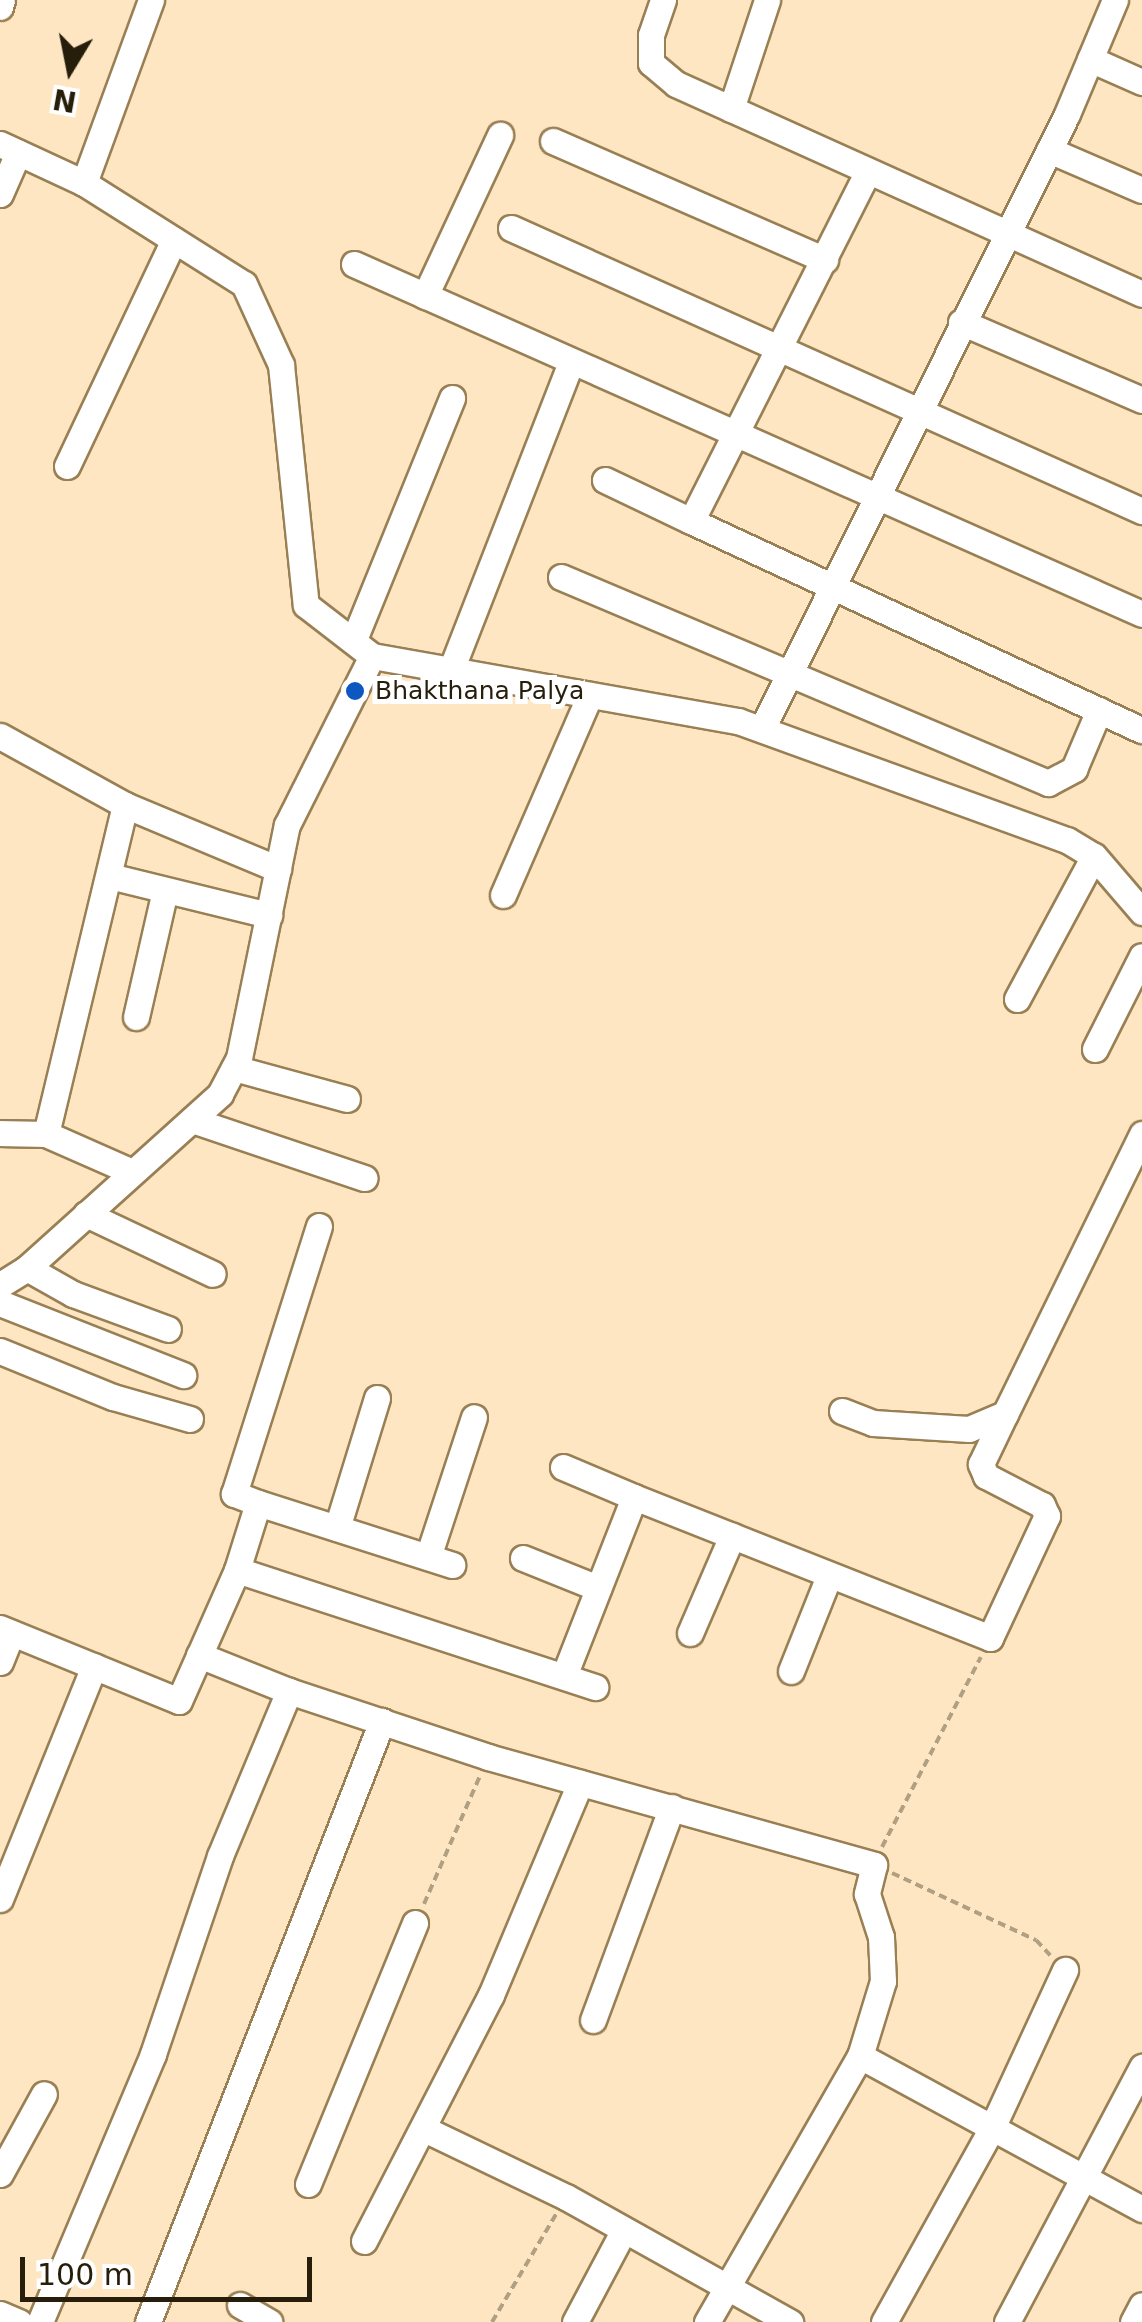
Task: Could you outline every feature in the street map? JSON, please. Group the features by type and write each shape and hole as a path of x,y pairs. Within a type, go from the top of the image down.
{"street":[{"path":"84,183 151,0"},
{"path":"663,0 651,35 651,63 676,84 1142,294"},
{"path":"730,108 767,0"},
{"path":"762,729 875,490 1049,150 1115,0"},
{"path":"1090,59 1142,82"},
{"path":"425,296 500,135"},
{"path":"553,141 824,260"},
{"path":"0,194 9,148 84,183 244,284 281,365 306,605 364,646 451,670 762,729 1094,856 1142,912"},
{"path":"1049,150 1142,190"},
{"path":"690,521 738,435 868,171"},
{"path":"511,228 1142,510"},
{"path":"67,466 174,240"},
{"path":"354,264 570,365 875,490 1142,614"},
{"path":"961,322 1142,400"},
{"path":"451,670 570,365"},
{"path":"0,1285 27,1268 192,1120 220,1094 234,1068 287,825 364,646 452,398"},
{"path":"605,480 1142,730"},
{"path":"561,577 1048,782 1074,769 1099,710"},
{"path":"503,895 590,694"},
{"path":"0,736 125,806 278,868"},
{"path":"46,1134 125,806"},
{"path":"1017,1000 1094,856"},
{"path":"110,876 269,915"},
{"path":"136,1017 165,890"},
{"path":"1094,1049 1142,956"},
{"path":"234,1068 347,1099"},
{"path":"192,1120 364,1178"},
{"path":"0,1132 46,1134 132,1172"},
{"path":"563,1467 990,1638 1047,1516 1042,1505 986,1476 980,1464 1142,1134"},
{"path":"86,1214 213,1274"},
{"path":"319,1226 234,1494 440,1561 474,1417"},
{"path":"27,1268 74,1294 168,1329"},
{"path":"0,1303 184,1375"},
{"path":"0,1351 112,1397 190,1419"},
{"path":"337,1528 377,1398"},
{"path":"842,1411 872,1423 969,1429 1004,1414"},
{"path":"564,1676 634,1496"},
{"path":"0,1662 6,1630 179,1701 237,1570 258,1503"},
{"path":"690,1634 732,1536"},
{"path":"523,1558 598,1588"},
{"path":"237,1570 596,1687"},
{"path":"791,1671 829,1576"},
{"path":"199,1655 289,1691 488,1758 874,1865 866,1894 881,1937 883,1982 860,2056 707,2322"},
{"path":"0,1899 94,1666"},
{"path":"40,2322 153,2054 220,1856 289,1691"},
{"path":"148,2322 382,1721"},
{"path":"364,2242 491,1995 580,1783"},
{"path":"593,2020 672,1807"},
{"path":"308,2184 415,1923"},
{"path":"884,2322 994,2126 1065,1970"},
{"path":"860,2056 1142,2209"},
{"path":"1008,2322 1142,2066"},
{"path":"0,2174 44,2094"},
{"path":"424,2130 566,2198 790,2322"},
{"path":"575,2322 624,2230"},
{"path":"240,2305 270,2322"},
{"path":"1133,2322 1142,2305"},
{"path":"0,2314 19,2322"}],"path":[{"path":"990,1638 874,1865 1036,1940 1065,1970"},
{"path":"415,1923 488,1758"},
{"path":"492,2322 566,2198"}],"place":[{"name":"Bhakthana Palya","path":"355,691"}]}
